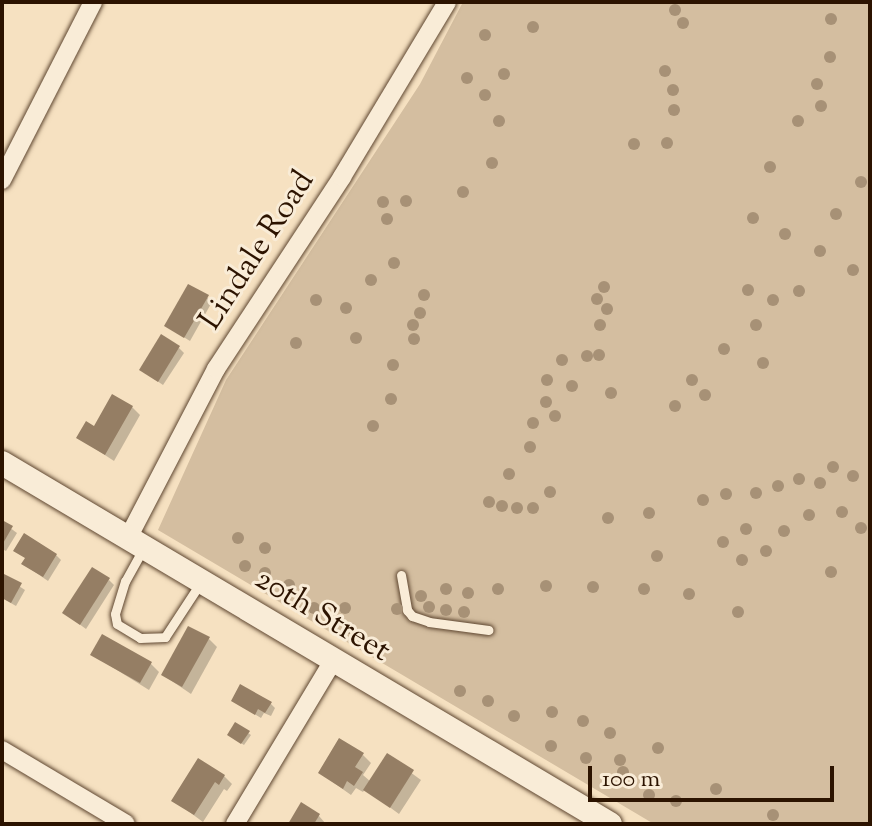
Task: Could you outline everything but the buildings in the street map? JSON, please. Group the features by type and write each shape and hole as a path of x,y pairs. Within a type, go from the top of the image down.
{"street":[{"path":"2,180 93,2"},
{"name":"Lindale Road","path":"136,543 216,369 342,177 447,2"},
{"name":"20th Street","path":"2,463 610,824"},
{"path":"235,824 333,661"},
{"path":"2,750 126,824"}],"lane":[{"path":"136,543 115,614 117,624 140,638 165,637 201,582"},
{"path":"401,575 407,610 412,616 488,630"}],"shaded area":[{"path":"463,2 870,2 870,824 654,824 158,530 226,380 420,84"}]}
